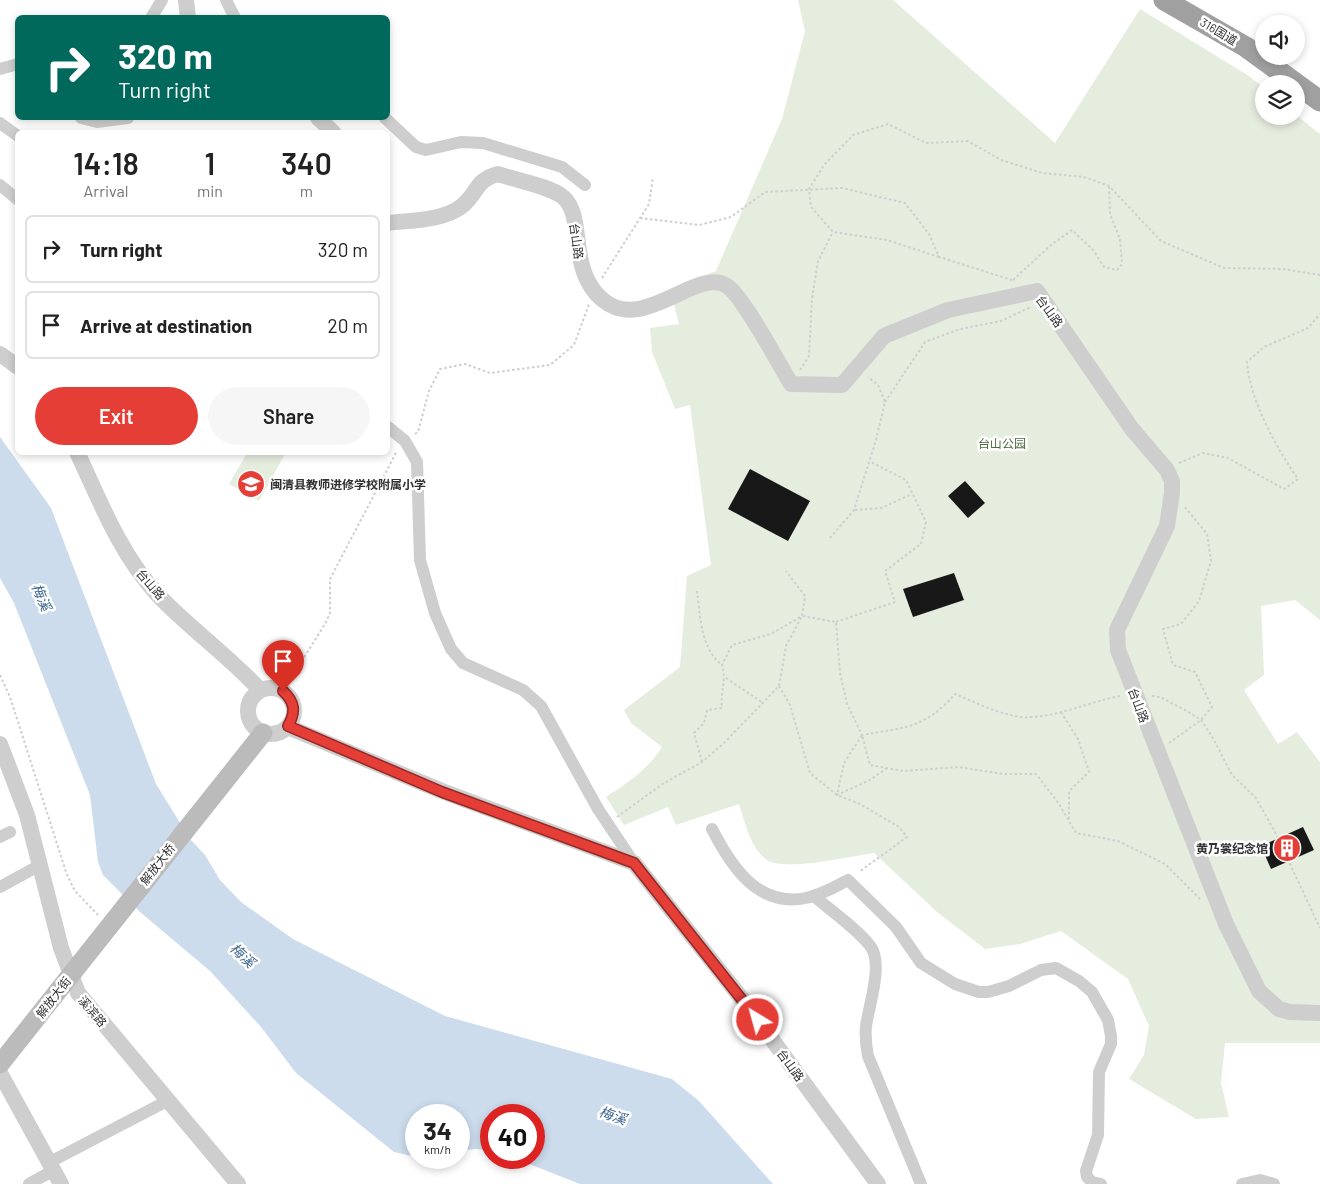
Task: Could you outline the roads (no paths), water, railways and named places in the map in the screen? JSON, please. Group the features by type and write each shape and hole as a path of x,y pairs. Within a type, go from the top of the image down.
{"highway":[{"name":"316国道","path":"1164,0 1246,47 1320,101"}],"main road":[{"name":"解放大桥","path":"102,923 259,731"},
{"name":"解放大街","path":"0,1064 102,923"},
{"name":"解放大街","path":"0,1046 68,970"}],"street":[{"path":"153,15 162,0"},
{"path":"186,0 188,15"},
{"path":"226,0 234,15"},
{"path":"0,69 15,65"},
{"path":"89,120 97,122 112,120"},
{"path":"320,120 331,130"},
{"path":"387,120 416,147 426,150 461,142 483,143 562,167 585,185"},
{"path":"0,123 15,134"},
{"name":"台山路","path":"390,224 441,216 452,212 470,198 480,182 498,174 551,191 562,196 569,204 573,214 580,263 593,291 614,307 629,310 643,308 708,282 718,282 728,286 742,303 791,384 842,385 884,336 948,310 1040,295 1132,429 1167,470 1172,481 1167,526 1117,630 1118,650 1157,752 1226,924 1259,991 1279,1009 1290,1012 1320,1013"},
{"path":"0,185 15,198"},
{"path":"0,354 15,365"},
{"path":"390,429 405,441 417,462 420,560 430,598 446,640 463,663 522,690 542,706 608,823 634,863"},
{"name":"台山路","path":"78,455 127,553 146,580 158,594 260,690"},
{"path":"268,688 283,691 292,702 294,709 288,726 278,733 259,731 248,716 247,708 254,694 260,690 268,688"},
{"path":"288,726 442,792 634,863"},
{"name":"溪滨路","path":"0,744 27,815 68,970 78,993 238,1184"},
{"path":"712,829 726,856 750,885 759,891 783,899 800,899 814,896 848,880 896,927 921,963 938,976 955,984 978,992 988,992 1009,986 1041,970 1056,968 1079,981 1092,992 1108,1020 1111,1036 1111,1044 1099,1072 1098,1135 1086,1171 1087,1177 1092,1182 1100,1184"},
{"name":"台山路","path":"634,863 746,1004 878,1184"},
{"path":"0,887 40,865"},
{"path":"814,896 865,940 875,954 875,972 865,1041 868,1056 921,1184"},
{"path":"0,1073 55,1172"},
{"path":"29,1184 55,1172 168,1100"},
{"path":"1242,1184 1260,1180 1274,1184"}],"water":[{"name":"梅溪","path":"0,437 51,508 156,784 190,839 205,855 220,880 241,902 293,939 445,1016 672,1079 699,1101 773,1184 580,1184 542,1169 545,1169 545,1104 480,1104 480,1149 470,1150 470,1104 405,1104 405,1154 394,1152 296,1073 261,1027 210,971 140,912 103,875 98,862 90,795 14,603 0,578"}],"place":[{"name":"闽清县教师进修学校附属小学","path":"251,484"},
{"name":"黄乃裳纪念馆","path":"1287,848"}],"park label":[{"name":"台山公园","path":"1002,443"}]}
